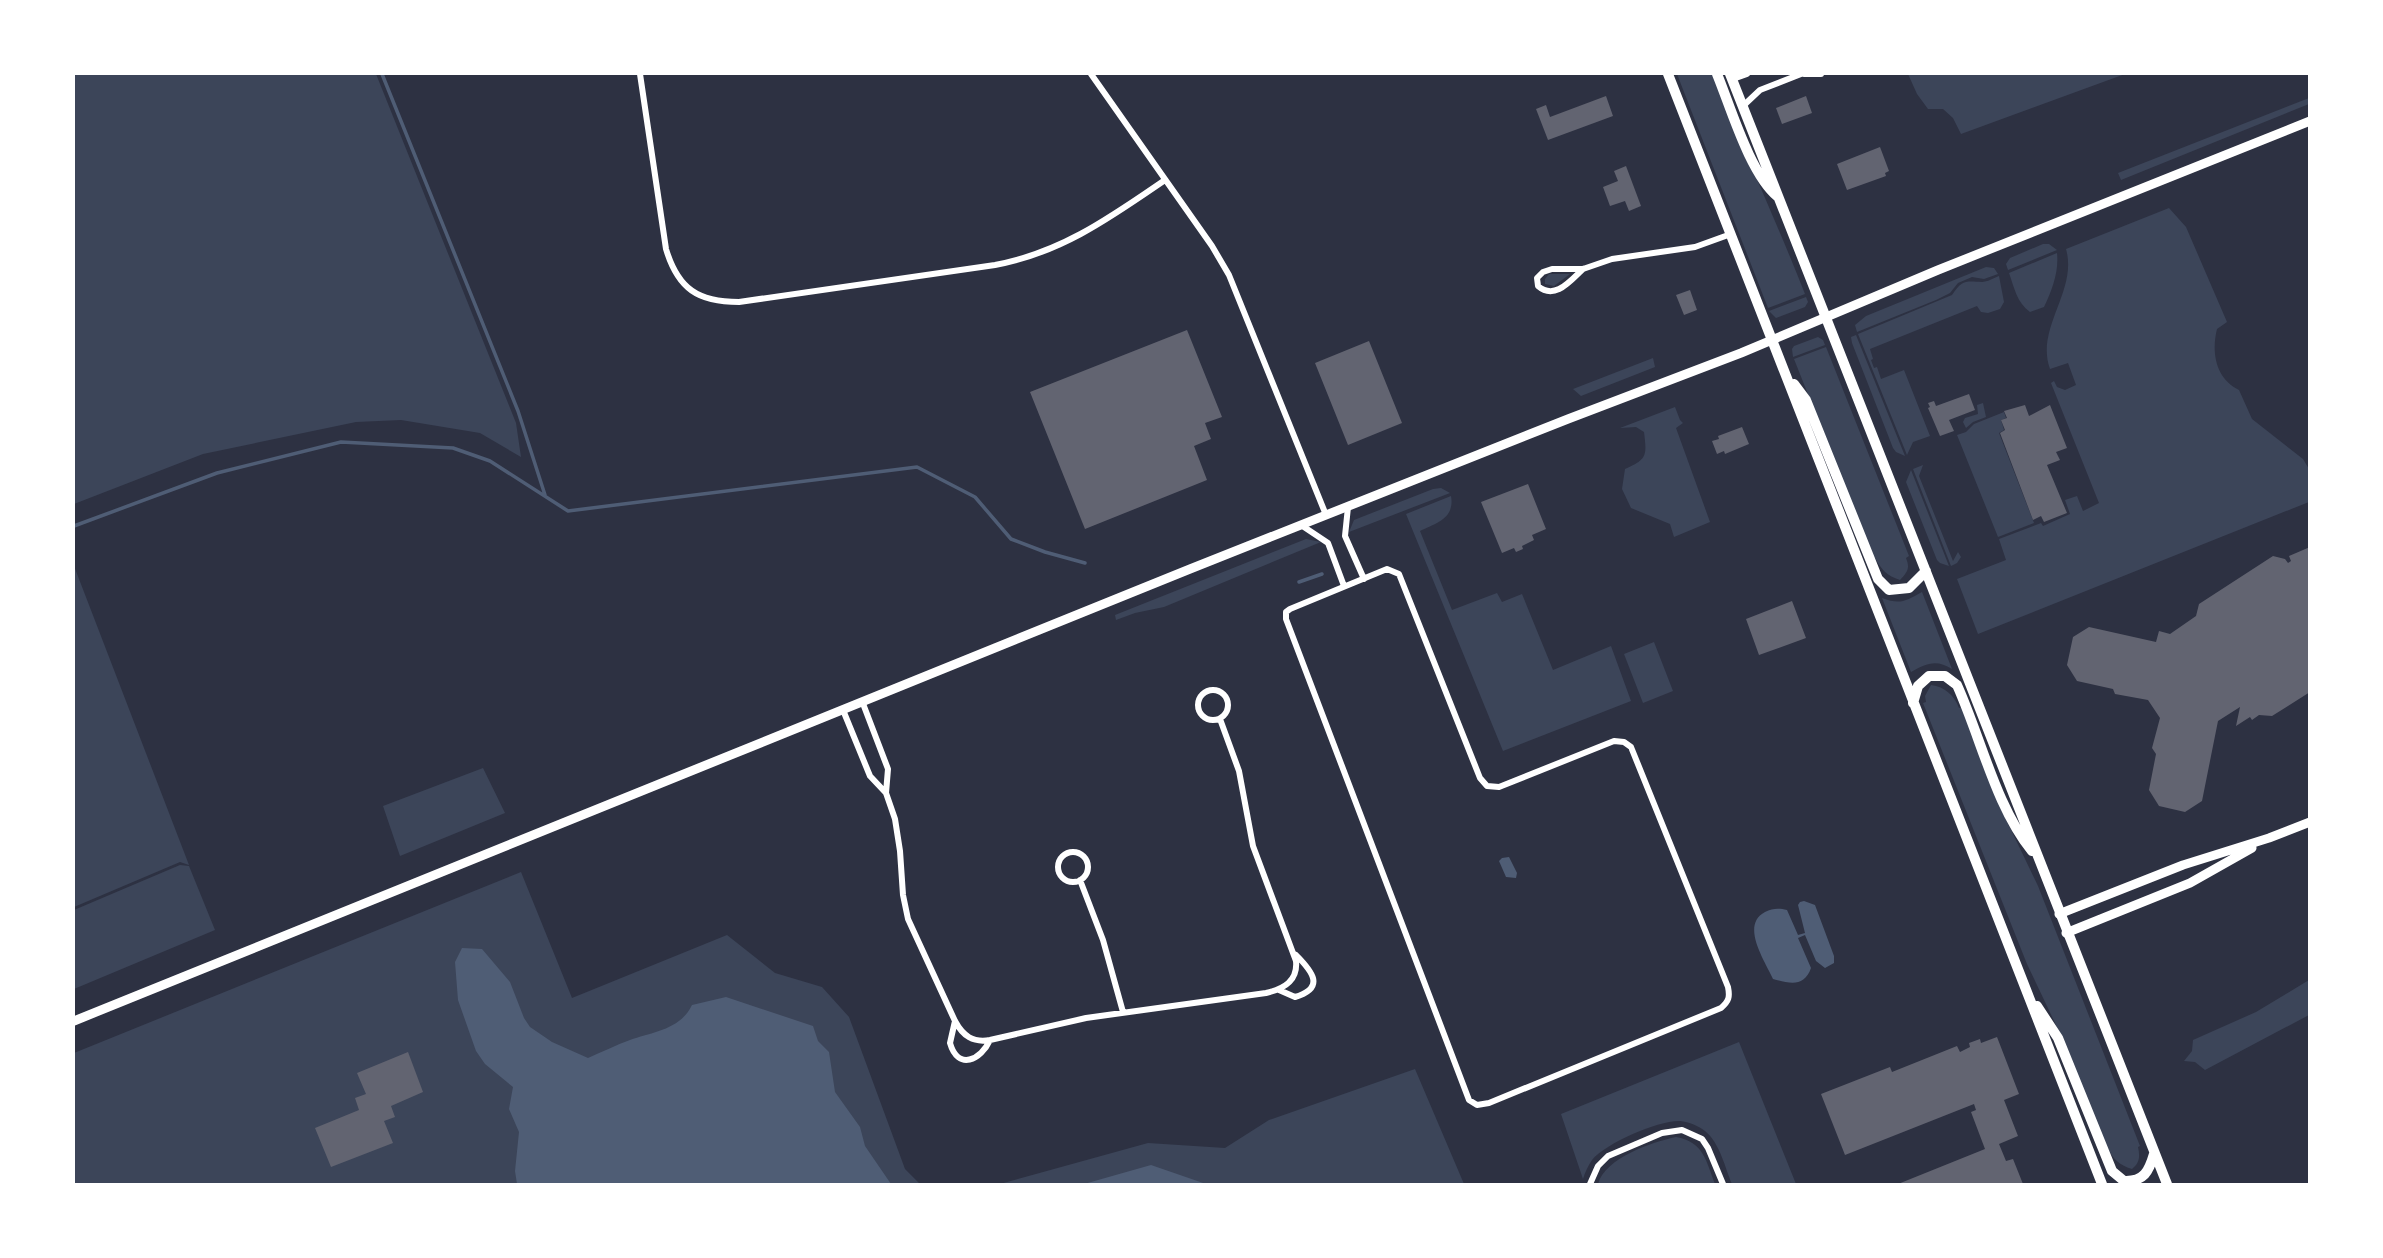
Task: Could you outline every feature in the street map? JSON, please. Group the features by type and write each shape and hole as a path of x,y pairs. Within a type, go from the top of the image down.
{"main road":[{"path":"1668,74 2102,1185"},
{"path":"1717,74 1748,150 1767,187 1779,197"},
{"path":"1731,76 2167,1185"},
{"path":"74,1021 862,701 1773,339 2309,121"},
{"path":"1787,375 1806,400 1878,579 1889,590 1909,588 1926,571"},
{"path":"1913,704 1918,686 1929,676 1945,676 1957,685 2007,811 2019,835 2038,858"},
{"path":"2059,914 2183,865 2269,838 2309,822"},
{"path":"2066,933 2190,883 2269,838"},
{"path":"2026,992 2058,1038 2112,1171 2124,1181 2138,1180 2149,1170 2154,1153"}],"street":[{"path":"640,74 670,263 674,273 687,288 708,299 739,302 1026,259 1079,237 1166,180"},
{"path":"1091,74 1212,246 1229,275 1326,515"},
{"path":"1731,76 1747,74"},
{"path":"1743,106 1760,90 1802,74 1821,74"},
{"path":"1583,269 1562,288 1553,292 1538,286 1537,278 1552,269 1583,269 1612,259 1695,247 1731,234"},
{"path":"1348,506 1345,536 1364,579"},
{"path":"1301,525 1328,543 1344,586"},
{"path":"1387,569 1395,570 1399,574 1480,778 1487,786 1499,787 1614,741 1624,742 1631,747 1728,987 1728,1002 1721,1008 1489,1103 1477,1105 1469,1100 1286,619 1286,612 1290,609 1344,586 1387,569"},
{"path":"1219,691 1228,701 1227,711 1220,719 1208,719 1200,713 1199,699 1206,692 1219,691"},
{"path":"862,701 888,769 887,793 895,819 908,919 955,1021 970,1039 990,1040 1086,1018 1279,990 1295,997 1311,989 1314,982 1312,974 1294,954"},
{"path":"843,710 870,776 887,793"},
{"path":"1220,719 1239,771 1253,846 1294,954 1296,972 1279,990"},
{"path":"1080,853 1088,862 1087,873 1080,880 1067,881 1059,874 1058,862 1065,854 1080,853"},
{"path":"1080,880 1105,946 1123,1012"},
{"path":"955,1021 950,1044 957,1056 975,1059 985,1052 990,1040"},
{"path":"1590,1185 1598,1166 1608,1156 1662,1133 1682,1130 1695,1135 1708,1148 1723,1185"}],"shaded area":[{"path":"74,74 376,74 516,423 521,457 480,433 401,420 356,422 203,454 74,504"},
{"path":"1677,74 1713,74 1805,294 1768,308"},
{"path":"1908,74 2125,74 1961,134 1953,118 1943,109 1928,109 1917,94"},
{"path":"2309,98 2309,104 2121,180 2118,173"},
{"path":"2169,208 2186,227 2227,322 2217,329 2215,338 2215,356 2220,372 2239,390 2252,419 2303,459 2309,469 2309,502 1978,634 1957,579 2006,560 1999,539 2041,523 2043,526 2070,514 2065,500 2077,496 2083,511 2099,503 2051,383 2054,381 2057,387 2065,390 2076,385 2068,363 2050,369 2047,354 2048,339 2066,280 2066,249"},
{"path":"2049,244 2057,250 2008,270 2006,264 2010,258"},
{"path":"2057,253 2057,267 2050,294 2044,307 2030,312 2019,299 2009,273"},
{"path":"1986,267 1994,268 1998,274 1984,279 1972,277 1958,283 1950,293 1936,300 1857,332 1855,325 1866,316"},
{"path":"1549,274 1570,274 1554,286 1545,284"},
{"path":"1999,276 2004,302 2000,309 1988,313 1981,312 1977,306 1870,349 1871,360 1881,379 1904,370 1930,436 1913,442 1907,455 1858,334 1952,295 1964,282 1984,282"},
{"path":"1806,297 1808,302 1805,307 1776,318 1769,311"},
{"path":"1856,335 1905,456 1893,448 1852,343 1851,337"},
{"path":"1818,337 1825,345 1793,357 1794,346"},
{"path":"1826,347 1909,556 1906,558 1908,570 1900,580 1888,574 1873,558 1794,359"},
{"path":"1653,358 1655,367 1581,396 1573,389"},
{"path":"1983,403 1986,417 1966,428 1963,422 1965,418 1978,414 1977,405"},
{"path":"1675,407 1683,423 1676,428 1710,522 1674,537 1670,524 1631,508 1622,489 1625,469 1644,456 1644,432 1636,427 1620,428"},
{"path":"2004,412 2006,418 2001,420 2004,430 1999,433 2034,523 1998,537 1957,435 1966,432 1974,424"},
{"path":"1923,465 1919,476 1953,561 1958,552 1961,557 1951,566 1913,469"},
{"path":"1911,470 1949,566 1937,560 1906,482"},
{"path":"1441,488 1450,493 1349,532 1354,520"},
{"path":"1451,496 1452,503 1447,515 1420,531 1452,610 1497,593 1502,602 1522,594 1553,670 1611,646 1631,701 1503,751 1406,514"},
{"path":"1306,539 1321,542 1164,607 1116,620 1115,615"},
{"path":"74,566 189,865 180,862 74,907"},
{"path":"1922,592 1952,669 1932,663 1911,672 1882,598 1903,601"},
{"path":"1654,642 1673,691 1643,703 1624,654"},
{"path":"1931,685 1945,690 1959,708 1962,707 2003,813 2038,886 2140,1146 2138,1162 2132,1169 2120,1163 2107,1147 2105,1148 2055,1023 2027,964 1923,703 1926,702 1925,696"},
{"path":"483,768 505,813 400,856 383,806"},
{"path":"1509,857 1517,873 1516,878 1506,877 1499,861"},
{"path":"180,865 189,866 215,930 74,989 74,910"},
{"path":"521,872 572,998 727,935 775,973 822,987 849,1017 905,1169 920,1184 74,1184 74,1053"},
{"path":"1804,901 1815,905 1834,956 1834,963 1825,968 1816,961 1805,935 1798,938 1811,968 1808,974 1804,979 1795,982 1773,979 1757,944 1755,925 1765,912 1781,909 1787,910 1798,935 1805,933 1798,905"},
{"path":"462,948 482,949 510,982 530,1027 552,1042 588,1058 673,1025 692,1005 726,997 813,1026 818,1041 829,1052 835,1092 860,1127 865,1146 891,1184 517,1184 515,1171 519,1132 509,1109 513,1087 485,1064 476,1051 458,1000 455,962"},
{"path":"2309,980 2309,1015 2205,1070 2195,1062 2184,1061 2192,1051 2193,1040 2256,1012"},
{"path":"1739,1042 1796,1184 1732,1184 1710,1136 1697,1126 1680,1121 1659,1124 1620,1140 1592,1160 1583,1179 1561,1114"},
{"path":"1415,1069 1464,1184 1000,1184 1148,1143 1225,1148 1269,1120"},
{"path":"1676,1137 1693,1143 1703,1154 1715,1184 1598,1184 1602,1175 1619,1159 1643,1147"},
{"path":"1151,1165 1206,1184 1084,1184"}],"building":[{"path":"1606,96 1613,116 1548,140 1536,109 1546,105 1550,117"},
{"path":"1806,96 1812,113 1782,124 1776,108"},
{"path":"1880,147 1889,171 1885,173 1886,176 1847,190 1837,164"},
{"path":"1626,166 1641,206 1629,211 1625,201 1610,206 1603,187 1618,181 1614,171"},
{"path":"1690,290 1697,310 1684,315 1676,295"},
{"path":"1187,330 1222,417 1205,423 1211,439 1194,446 1207,480 1085,529 1030,392"},
{"path":"1369,341 1402,423 1348,445 1315,363"},
{"path":"1969,394 1975,410 1949,420 1954,431 1940,436 1928,403 1934,401 1936,406"},
{"path":"2025,405 2029,416 2050,405 2067,448 2056,452 2060,460 2047,465 2067,513 2044,522 2041,516 2033,520 2000,433 2005,430 2001,420 2007,418 2004,411"},
{"path":"1742,427 1749,444 1725,454 1724,451 1717,454 1712,441"},
{"path":"1528,484 1546,529 1532,535 1534,540 1522,546 1523,549 1516,552 1514,548 1502,553 1481,502"},
{"path":"2310,547 2310,692 2272,716 2259,715 2252,720 2250,717 2236,726 2240,707 2218,721 2202,801 2185,812 2159,806 2149,790 2156,754 2152,748 2160,718 2148,700 2115,694 2113,689 2077,681 2067,665 2073,637 2089,627 2156,642 2159,631 2170,634 2196,616 2199,604 2273,556 2285,559 2288,563 2291,561 2289,556"},
{"path":"1792,601 1806,638 1759,655 1746,619"},
{"path":"1997,1037 2019,1094 2004,1100 2018,1136 1999,1144 2006,1161 2013,1159 2023,1184 1898,1184 1985,1149 1971,1112 1976,1110 1974,1104 1845,1155 1821,1094 1890,1067 1892,1072 1957,1046 1960,1052 1970,1047 1969,1043 1980,1039 1981,1043"},
{"path":"408,1052 423,1092 391,1106 395,1117 384,1121 393,1143 331,1167 315,1128 359,1110 355,1098 366,1094 357,1073"}],"waterway":[{"path":"382,74 518,411 545,495"},
{"path":"74,526 217,473 341,442 453,448 490,461 568,511 917,467 975,497 1011,539 1085,563"},
{"path":"1299,582 1322,574"}]}
